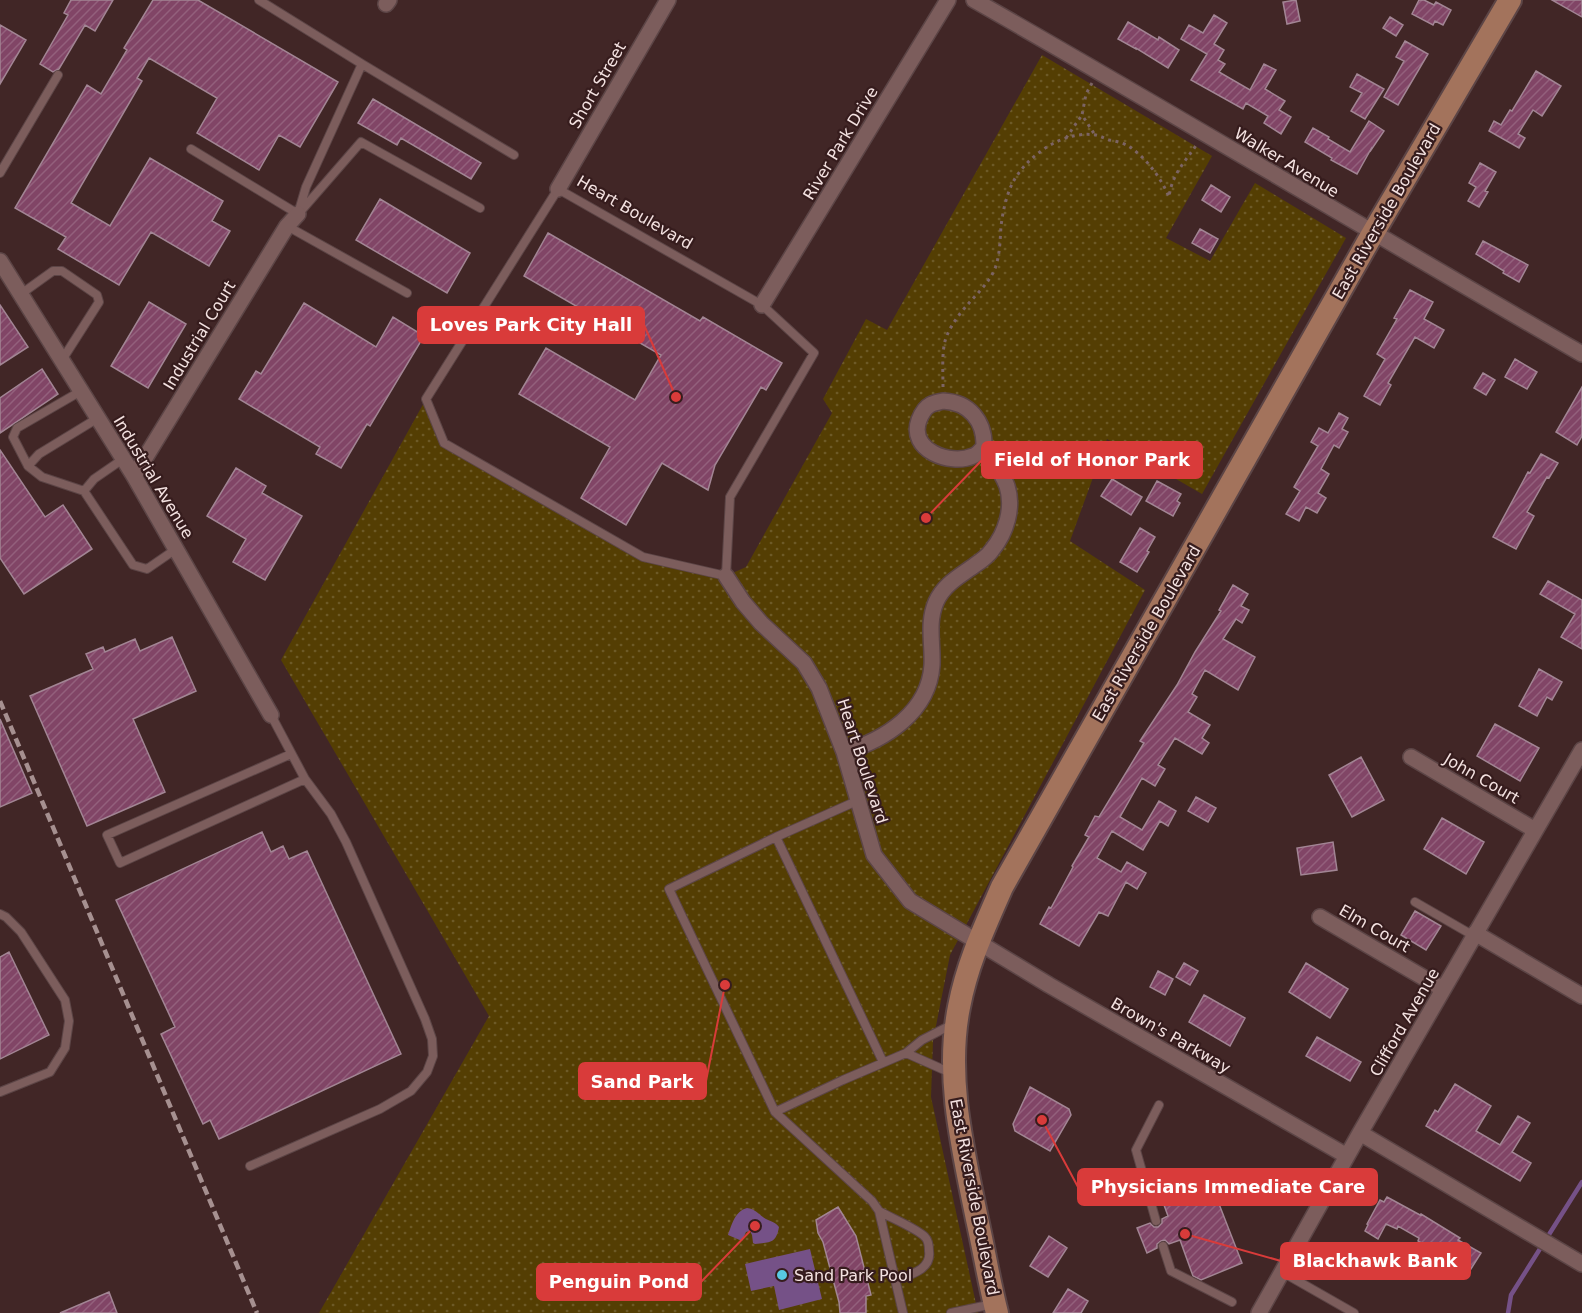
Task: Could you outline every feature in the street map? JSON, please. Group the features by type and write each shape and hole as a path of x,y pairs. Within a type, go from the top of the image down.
{"main road":[{"name":"East Riverside Boulevard","path":"996,1308 968,1175 956,1102 954,1074 958,1009 965,978 977,943 1002,887 1373,233 1510,0"}],"street":[{"name":"Short Street","path":"558,189 668,0"},
{"name":"River Park Drive","path":"762,305 948,0"},
{"name":"Walker Avenue","path":"975,0 1582,354"},
{"name":"Industrial Court","path":"134,476 287,226 298,214"},
{"name":"Industrial Avenue","path":"0,261 134,476 271,715"},
{"path":"844,752 864,746 885,734 903,722 917,706 930,678 931,617 937,601 946,586 992,551 1007,523 1010,504 1007,487 999,469 984,447 982,427 976,418 962,404 954,401 943,401 930,405 922,412 916,432 920,442 927,449 938,455 963,459 975,456 984,447"},
{"name":"Heart Boulevard","path":"726,576 742,602 804,663 819,688 844,752 874,855 910,901 977,943"},
{"name":"Clifford Avenue","path":"1259,1313 1360,1133 1582,750"},
{"name":"John Court","path":"1411,757 1535,830"},
{"name":"Elm Court","path":"1320,917 1443,989"},
{"path":"1475,934 1582,996"},
{"name":"Brown's Parkway","path":"977,943 1347,1156"},
{"path":"1360,1133 1576,1260"}],"lane":[{"path":"259,0 514,155"},
{"path":"298,214 306,187 362,64"},
{"path":"0,173 58,75"},
{"path":"298,214 361,142 480,208"},
{"path":"191,149 298,214"},
{"name":"Heart Boulevard","path":"558,189 762,305 814,353 730,497 726,576 643,557 444,443 426,399 558,189"},
{"path":"287,226 407,293"},
{"path":"21,294 53,271 62,272 97,295 99,302 62,360"},
{"path":"81,391 17,428 13,437 28,466 42,477 84,491 133,565 147,569 176,549"},
{"path":"28,466 39,454 98,418"},
{"path":"84,491 94,479 123,459"},
{"path":"250,1166 380,1108 411,1090 427,1072 433,1056 432,1039 425,1019 346,842 332,814 305,779 271,715"},
{"path":"291,754 107,835 120,863 305,779"},
{"path":"859,800 669,889 775,1112 862,1191 879,1211 903,1313"},
{"path":"776,837 883,1062"},
{"path":"1415,902 1475,934"},
{"path":"0,914 21,932 65,1000 69,1021 65,1048 50,1072 0,1092"},
{"path":"775,1112 906,1053 922,1040 957,1022"},
{"path":"906,1053 954,1074"},
{"path":"1156,1221 1136,1150 1159,1105"},
{"path":"879,1211 916,1230 926,1238 929,1249 930,1256 926,1264 913,1274 896,1280"},
{"path":"1163,1246 1171,1271 1232,1302"},
{"path":"1282,1272 1352,1312"},
{"path":"951,1313 996,1308"}],"path":[{"path":"1066,138 1082,116 1086,94 1099,71"},
{"path":"1082,116 1095,135"},
{"path":"943,401 944,344 947,334 983,287 998,261 1001,222 1006,199 1022,168 1052,144 1066,138 1095,135 1129,146 1152,168 1169,197 1176,173 1203,133"}],"shaded area":[{"path":"1042,55 1212,156 1166,238 1210,261 1255,183 1346,238 1202,494 1107,439 1070,541 1145,590 950,955 933,1041 931,1097 978,1313 319,1313 489,1016 281,660 426,399 444,443 643,557 726,576 746,567 832,413 823,399 866,319 887,330"},
{"path":"747,1208 779,1227 774,1239 755,1244 750,1231 746,1232 742,1241 728,1235 737,1215"},
{"name":"Sand Park Pool","path":"810,1249 822,1299 779,1310 774,1286 751,1291 745,1264"}],"building":[{"path":"71,0 113,0 95,31 85,25 59,69 53,72 40,64 68,15 64,13"},
{"path":"153,0 198,0 338,82 300,147 279,135 259,170 197,133 217,98 149,58 137,78 142,81 71,203 110,226 150,158 223,201 212,221 230,231 209,266 151,232 119,285 58,249 66,237 15,208 87,85 101,94 127,50 124,48"},
{"path":"1296,0 1300,21 1287,24 1283,2"},
{"path":"1419,0 1434,5 1436,2 1451,10 1443,25 1435,21 1433,25 1412,14"},
{"path":"1552,0 1582,0 1582,17"},
{"path":"1214,15 1227,23 1214,44 1224,50 1218,60 1225,64 1219,72 1250,90 1264,64 1276,70 1265,89 1285,101 1279,110 1291,117 1281,134 1264,123 1268,116 1246,103 1243,109 1191,80 1207,54 1181,39 1189,25 1203,33"},
{"path":"1390,17 1403,25 1396,36 1383,28"},
{"path":"1128,22 1179,50 1168,68 1118,39"},
{"path":"0,25 26,40 0,84"},
{"path":"1405,41 1428,54 1398,105 1384,97 1404,61 1396,57"},
{"path":"1536,71 1561,86 1542,116 1533,110 1518,134 1525,138 1519,148 1489,131 1494,121 1501,125 1510,110 1512,111"},
{"path":"1357,74 1384,89 1365,119 1351,111 1362,93 1350,87"},
{"path":"373,99 481,163 471,179 401,138 397,145 358,123"},
{"path":"1369,121 1384,131 1357,174 1305,142 1313,128 1350,152"},
{"path":"1480,163 1496,172 1479,207 1468,201 1476,187 1469,183"},
{"path":"1211,185 1230,197 1221,212 1202,200"},
{"path":"380,199 470,253 447,293 356,240"},
{"path":"1200,229 1218,239 1210,253 1192,243"},
{"path":"548,233 700,321 703,317 782,363 766,390 761,387 715,465 708,490 662,463 626,525 581,498 610,447 519,394 546,348 635,400 661,355 524,276"},
{"path":"1483,241 1528,265 1519,282 1476,254"},
{"path":"1410,290 1433,302 1424,319 1444,330 1434,348 1415,337 1388,383 1391,385 1380,405 1364,396 1385,359 1377,354"},
{"path":"149,302 186,324 148,388 111,366"},
{"path":"304,303 376,347 393,317 424,336 370,426 367,424 341,468 316,454 320,447 239,399 256,371 261,374"},
{"path":"0,305 28,347 0,365"},
{"path":"1515,359 1537,372 1527,389 1505,377"},
{"path":"42,369 58,394 0,433 0,398"},
{"path":"1483,373 1495,380 1486,395 1474,388"},
{"path":"1582,387 1582,436 1577,445 1556,432"},
{"path":"1339,413 1348,418 1342,429 1348,432 1339,448 1334,445 1321,469 1329,474 1318,493 1326,498 1317,513 1306,507 1299,521 1286,514 1300,491 1294,487 1318,446 1311,442 1319,428 1328,433"},
{"path":"0,450 45,517 63,505 92,549 24,594 0,558"},
{"path":"1541,454 1558,463 1549,478 1547,477 1527,512 1534,516 1516,549 1493,537 1528,472 1530,473"},
{"path":"236,468 266,486 262,493 302,516 265,580 233,562 246,539 207,516"},
{"path":"1112,479 1142,497 1131,515 1101,496"},
{"path":"1157,481 1181,494 1177,501 1180,503 1173,516 1146,501"},
{"path":"1140,528 1155,537 1137,572 1120,562"},
{"path":"1548,581 1582,600 1582,649 1561,637 1575,614 1540,594"},
{"path":"1233,585 1248,594 1241,606 1249,610 1242,623 1236,619 1223,639 1255,657 1238,690 1205,670 1192,694 1197,697 1188,712 1210,725 1202,738 1209,743 1202,754 1175,738 1158,765 1165,769 1155,786 1142,778 1120,817 1142,830 1159,801 1176,811 1168,826 1160,821 1143,850 1112,831 1097,858 1121,872 1127,862 1146,873 1137,889 1126,882 1108,916 1099,912 1079,946 1040,924 1089,837 1085,835 1095,816 1099,817 1144,743 1140,741 1177,685 1221,611 1219,610"},
{"path":"172,637 196,691 133,719 165,792 87,826 30,696 93,669 86,654 103,647 105,652 135,639 140,651"},
{"path":"1539,669 1562,682 1552,700 1547,697 1537,716 1519,706"},
{"path":"0,719 32,793 0,807"},
{"path":"1495,724 1539,748 1520,781 1477,756"},
{"path":"1361,757 1384,800 1352,817 1329,775"},
{"path":"1196,797 1216,808 1208,822 1188,811"},
{"path":"1442,818 1484,842 1466,874 1424,849"},
{"path":"262,832 271,852 283,846 289,859 307,851 401,1054 219,1139 210,1120 203,1124 161,1034 175,1027 116,900"},
{"path":"1333,842 1337,870 1301,875 1297,848"},
{"path":"1415,911 1441,926 1426,950 1401,935"},
{"path":"9,952 49,1035 0,1059 0,957"},
{"path":"1184,963 1198,971 1190,985 1176,977"},
{"path":"1306,963 1348,989 1330,1018 1289,992"},
{"path":"1158,971 1173,979 1165,995 1150,987"},
{"path":"1204,995 1245,1018 1230,1046 1189,1022"},
{"path":"1317,1037 1361,1062 1350,1081 1306,1056"},
{"path":"1455,1084 1491,1106 1476,1131 1500,1145 1518,1116 1530,1123 1512,1152 1531,1163 1520,1181 1426,1126 1435,1110 1438,1112"},
{"path":"1030,1087 1069,1109 1071,1115 1050,1151 1015,1131 1013,1124"},
{"path":"1212,1186 1242,1263 1201,1280 1193,1276 1180,1240 1169,1244 1165,1240 1161,1241 1157,1244 1157,1248 1147,1253 1137,1228 1150,1223 1158,1227 1162,1219 1168,1216 1164,1205"},
{"path":"1387,1197 1421,1214 1481,1253 1469,1272 1398,1226 1397,1229 1386,1224 1378,1239 1365,1231 1380,1200 1384,1202"},
{"name":"Sand Park Pool","path":"838,1207 856,1236 871,1295 866,1296 866,1313 840,1313 823,1242 818,1233 816,1220"},
{"path":"1049,1236 1067,1248 1048,1277 1030,1266"},
{"path":"1068,1289 1088,1301 1081,1313 1053,1313"},
{"path":"109,1292 117,1313 60,1313"}],"waterway":[{"path":"1508,1313 1511,1295 1582,1182"}],"railway":[{"path":"0,701 257,1313"}],"place":[{"name":"Loves Park City Hall","path":"676,397"},
{"name":"Field of Honor Park","path":"926,518"},
{"name":"Sand Park","path":"725,985"},
{"name":"Physicians Immediate Care","path":"1042,1120"},
{"name":"Penguin Pond","path":"755,1226"},
{"name":"Blackhawk Bank","path":"1185,1234"},
{"name":"Sand Park Pool","path":"782,1275"}]}
